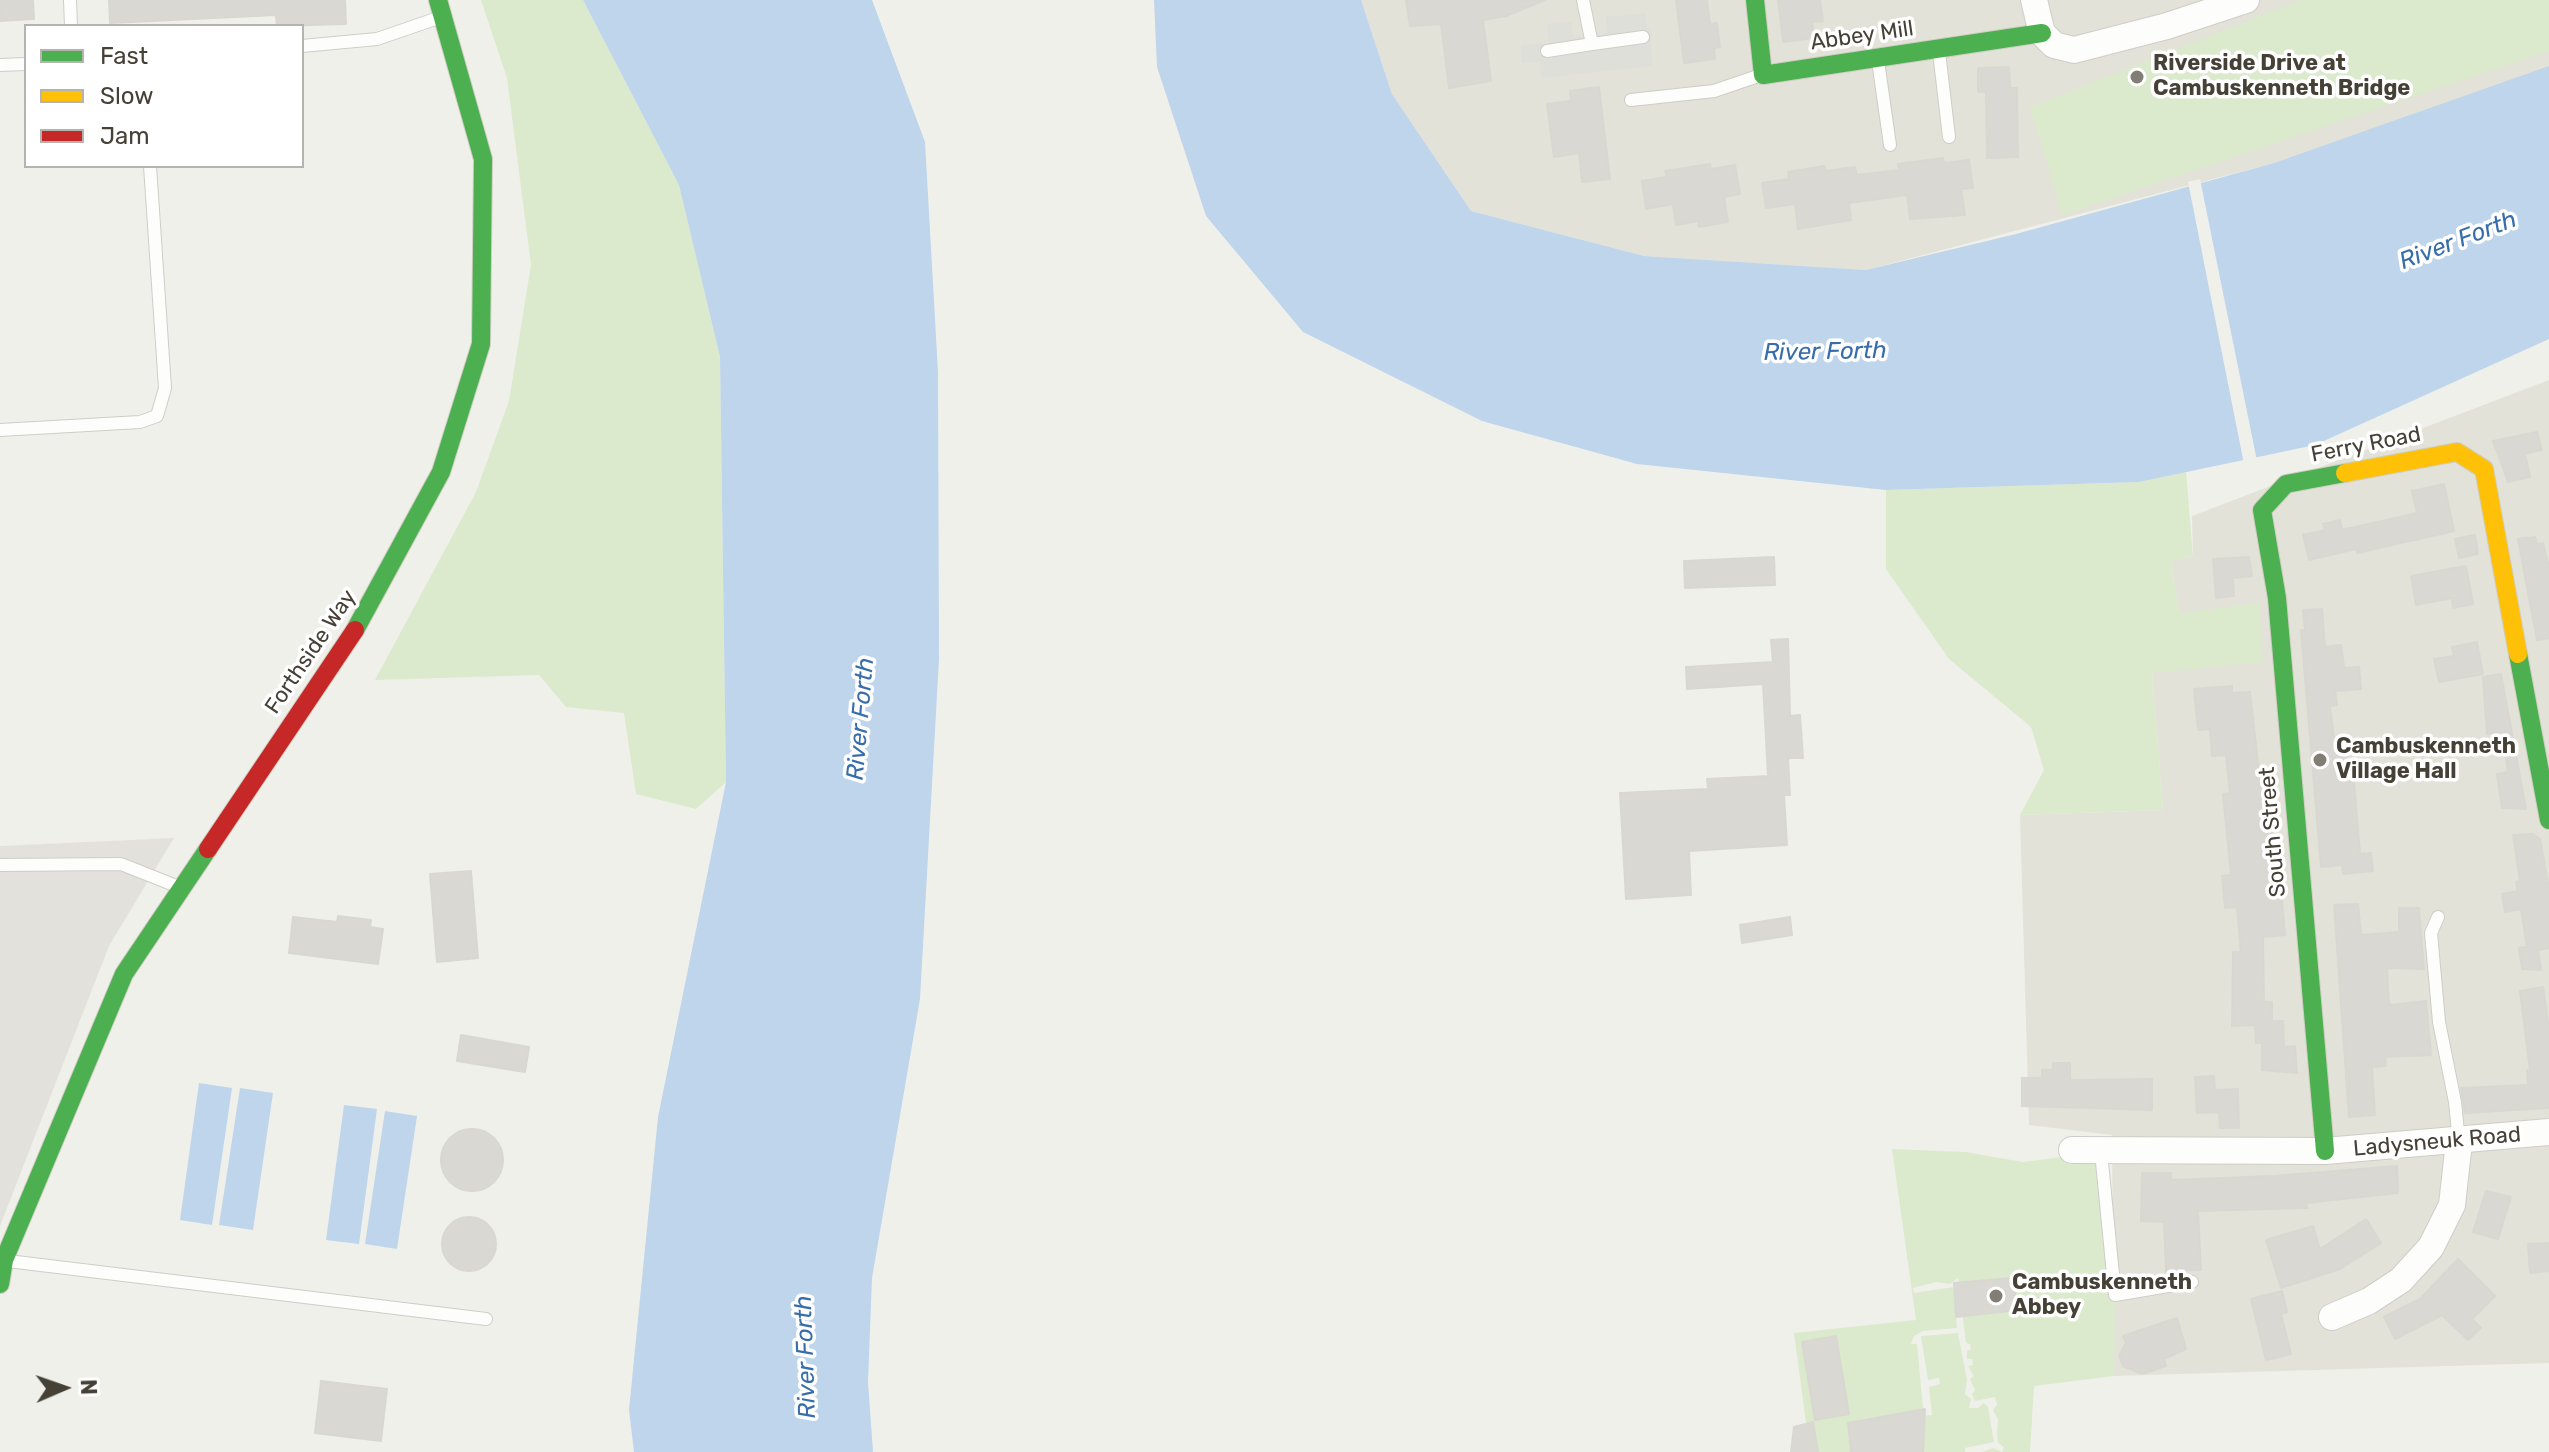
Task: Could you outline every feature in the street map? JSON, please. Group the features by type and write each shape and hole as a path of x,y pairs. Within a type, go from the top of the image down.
{"street":[{"path":"1755,0 1763,75"},
{"path":"2034,0 2042,33 2054,45 2074,50 2167,26 2246,0"},
{"name":"Forthside Way","path":"1,1273 124,974 371,607 441,472 481,344 483,159 441,8"},
{"name":"Abbey Mill","path":"1763,75 2042,33"},
{"name":"Ferry Road","path":"2262,510 2286,484 2457,452 2484,469 2544,757"},
{"name":"South Street","path":"2262,510 2277,598 2325,1151"},
{"path":"2544,757 2549,820"},
{"name":"Ladysneuk Road","path":"2072,1150 2325,1151 2549,1132"},
{"path":"2332,1317 2369,1301 2401,1280 2431,1247 2452,1205 2459,1142"}],"lane":[{"path":"70,0 71,24"},
{"path":"1583,0 1592,44"},
{"path":"304,46 377,39 441,8"},
{"path":"1547,51 1643,37"},
{"path":"1938,49 1949,137"},
{"path":"1878,58 1890,145"},
{"path":"0,65 24,64"},
{"path":"1631,100 1714,91 1763,75"},
{"path":"0,430 140,422 157,416 165,388 150,168"},
{"path":"0,865 121,864 182,888"},
{"path":"2438,917 2431,933 2439,1022 2455,1102 2459,1142"},
{"path":"2101,1152 2115,1295 2192,1282"},
{"path":"1,1273 486,1319"}],"shaded area":[{"path":"1361,0 2549,0 2549,68 2274,163 1866,270 1644,256 1471,211 1392,94"},
{"path":"1645,13 1647,28 1651,31 1652,66 1542,78 1540,62 1522,63 1521,45 1549,43 1547,24 1572,22 1573,37 1606,34 1606,17"},
{"path":"2549,380 2549,1363 2114,1376 2112,1135 2029,1125 2020,815 2163,810 2152,673 2179,614 2171,560 2193,557 2192,516"},
{"path":"174,838 109,946 0,1226 0,846"}],"green space":[{"path":"481,0 583,0 679,185 720,357 726,782 696,809 636,794 624,713 566,707 539,675 375,680 476,492 509,401 531,265 507,78"},
{"path":"2301,0 2549,0 2549,51 2062,215 2030,107"},
{"path":"2186,472 2193,557 2171,560 2179,613 2259,603 2263,662 2152,673 2163,810 2020,815 2044,770 2031,727 1949,659 1886,569 1886,490 2139,482"},
{"path":"1892,1149 1965,1152 2023,1162 2101,1152 2115,1295 2114,1376 2034,1386 2030,1452 2002,1452 2004,1447 1998,1443 1997,1435 1998,1419 1993,1410 1997,1405 1995,1397 1975,1401 1972,1394 1975,1390 1970,1379 1974,1376 1968,1366 1973,1365 1972,1359 1967,1359 1967,1351 1971,1349 1970,1344 1966,1343 1958,1278 1950,1284 1936,1282 1913,1288 1914,1293 1954,1287 1957,1328 1923,1331 1914,1336 1911,1344 1917,1344 1923,1409 1858,1420 1849,1430 1851,1452 1818,1452 1813,1422 1806,1423 1794,1333 1916,1320","holes":["1835,1336 1816,1420 1802,1342"]},
{"path":"1958,1333 1967,1380 1965,1394 1971,1399 1969,1408 1978,1408 1984,1403 1988,1407 1994,1442 1965,1448 1965,1452 1924,1452 1920,1441 1923,1416 1932,1415 1929,1387 1940,1384 1939,1378 1928,1380 1921,1336"}],"water":[{"name":"River Forth","path":"583,0 872,0 925,142 938,372 939,659 920,999 872,1278 868,1382 873,1452 634,1452 629,1410 658,1117 726,782 720,357 679,185"},
{"name":"River Forth","path":"1154,0 1361,0 1392,94 1471,211 1644,256 1866,270 2016,234 2274,163 2549,66 2549,339 2315,445 2139,482 1886,490 1637,464 1482,421 1303,332 1206,216 1157,67"},
{"path":"199,1083 232,1088 212,1225 180,1220"},
{"path":"240,1088 273,1093 253,1230 219,1225"},
{"path":"344,1105 377,1109 359,1244 326,1240"},
{"path":"385,1111 417,1116 397,1249 365,1244"}],"pier":[{"path":"2200,179 2257,461 2244,464 2188,182"}],"building":[{"path":"0,0 33,0 34,19 0,21"},
{"path":"109,0 345,0 346,24 277,24 276,15 110,23"},
{"path":"1406,0 1545,0 1506,16 1483,20 1491,81 1449,88 1441,24 1410,26"},
{"path":"1676,0 1707,0 1710,24 1717,23 1720,47 1714,48 1715,59 1684,63"},
{"path":"1778,0 1820,0 1823,21 1812,22 1814,38 1783,42"},
{"path":"2009,67 2010,88 2017,88 2018,157 1987,158 1986,92 1978,92 1978,68"},
{"path":"1599,87 1610,179 1582,182 1579,153 1554,157 1547,104 1571,101 1570,91"},
{"path":"1943,158 1944,163 1969,160 1973,188 1961,189 1965,215 1910,219 1907,195 1849,203 1851,220 1798,229 1795,204 1766,208 1762,183 1789,179 1788,172 1824,166 1825,171 1855,167 1857,175 1899,170 1898,164"},
{"path":"1710,164 1711,169 1735,165 1740,194 1724,197 1728,222 1699,227 1698,221 1676,225 1673,204 1646,209 1642,181 1667,177 1665,171"},
{"path":"2537,432 2542,450 2525,454 2530,477 2508,482 2493,441"},
{"path":"2444,484 2454,531 2357,553 2356,549 2309,560 2303,535 2325,530 2323,524 2340,520 2342,530 2417,513 2412,491"},
{"path":"2475,535 2478,554 2459,558 2455,539"},
{"path":"2535,537 2537,544 2543,543 2549,567 2549,638 2537,640 2518,539"},
{"path":"1774,557 1775,585 1685,588 1684,561"},
{"path":"2249,557 2252,576 2233,578 2234,596 2216,598 2213,559"},
{"path":"2466,566 2473,604 2453,608 2452,598 2416,605 2411,576"},
{"path":"2322,609 2325,647 2341,645 2344,668 2359,667 2361,689 2335,691 2337,705 2330,706 2335,746 2346,745 2349,781 2354,781 2360,854 2371,853 2373,871 2343,874 2342,865 2321,867 2301,630 2305,630 2303,610"},
{"path":"1788,639 1790,716 1800,715 1803,758 1788,758 1790,795 1784,795 1787,845 1689,851 1691,895 1626,899 1620,793 1708,789 1707,779 1768,776 1763,684 1687,689 1686,667 1773,662 1771,640"},
{"path":"2477,642 2483,674 2439,682 2434,659 2454,656 2452,647"},
{"path":"2501,674 2526,809 2502,808 2497,774 2508,772 2502,732 2487,734 2483,677"},
{"path":"2232,686 2232,693 2250,692 2262,798 2273,797 2285,935 2263,937 2264,1002 2272,1002 2272,1021 2283,1021 2284,1047 2295,1046 2297,1073 2262,1070 2262,1043 2256,1043 2255,1025 2232,1026 2233,952 2241,952 2237,907 2225,908 2222,876 2231,875 2223,794 2230,793 2226,755 2212,756 2210,729 2198,730 2194,689"},
{"path":"2533,834 2540,839 2549,888 2549,948 2538,950 2541,970 2522,969 2519,948 2527,947 2521,909 2505,912 2502,894 2518,891 2516,882 2520,881 2513,835"},
{"path":"471,871 478,958 437,962 430,874"},
{"path":"2358,904 2361,935 2399,932 2399,908 2419,908 2424,969 2387,968 2389,1005 2426,1001 2431,1055 2385,1057 2386,1066 2372,1067 2375,1115 2349,1117 2334,905"},
{"path":"338,916 371,920 370,927 383,929 378,964 289,953 293,917 337,922"},
{"path":"1790,917 1792,935 1742,943 1740,925"},
{"path":"2543,987 2549,1029 2549,1108 2465,1113 2461,1088 2528,1085 2527,1070 2530,1070 2520,991"},
{"path":"461,1035 529,1047 525,1072 457,1061"},
{"path":"2053,1063 2070,1063 2070,1080 2152,1079 2152,1110 2022,1106 2022,1078 2042,1078 2042,1070 2053,1070"},
{"path":"2214,1076 2215,1090 2238,1089 2239,1128 2220,1128 2219,1112 2197,1113 2195,1077"},
{"path":"472,1129 484,1131 494,1138 501,1148 501,1172 494,1182 484,1189 472,1191 460,1189 450,1182 443,1172 441,1160 443,1148 450,1138 460,1131"},
{"path":"2397,1166 2398,1193 2306,1203 2307,1208 2198,1211 2201,1270 2166,1271 2164,1222 2141,1221 2142,1173 2171,1173 2171,1180"},
{"path":"2486,1191 2511,1197 2498,1239 2473,1232"},
{"path":"469,1217 488,1225 496,1244 488,1263 469,1271 450,1263 442,1244 450,1225"},
{"path":"2366,1219 2381,1243 2340,1269 2281,1288 2266,1240 2313,1226 2320,1249"},
{"path":"2549,1243 2549,1271 2530,1273 2528,1244"},
{"path":"2458,1259 2495,1296 2472,1319 2481,1328 2468,1340 2442,1315 2395,1339 2384,1317 2420,1299"},
{"path":"2013,1278 2017,1310 1956,1317 1954,1283"},
{"path":"2282,1291 2287,1312 2281,1314 2291,1354 2266,1360 2251,1299"},
{"path":"2177,1318 2186,1349 2164,1359 2166,1366 2142,1374 2123,1366 2119,1356 2126,1343 2123,1336"},
{"path":"1836,1336 1849,1414 1815,1420 1802,1342"},
{"path":"321,1381 387,1389 381,1441 315,1433"},
{"path":"1925,1409 1923,1452 1851,1452 1848,1423"},
{"path":"1813,1422 1818,1452 1791,1452 1794,1427"}],"traffic: fast":[{"path":"355,630 441,472 481,344 483,159 438,0"},
{"path":"1755,0 1763,75 2042,33"},
{"path":"2325,1151 2277,598 2262,510 2286,484 2345,473"},
{"path":"2518,654 2549,820"},
{"path":"0,1284 4,1260 124,974 208,849"}],"traffic: slow":[{"path":"2345,473 2457,452 2484,469 2518,654"}],"traffic: jam":[{"path":"208,849 355,630"}],"place":[{"name":"Riverside Drive at Cambuskenneth Bridge","path":"2137,77"},
{"name":"Cambuskenneth Village Hall","path":"2320,760"},
{"name":"Cambuskenneth Abbey","path":"1996,1296"}]}
